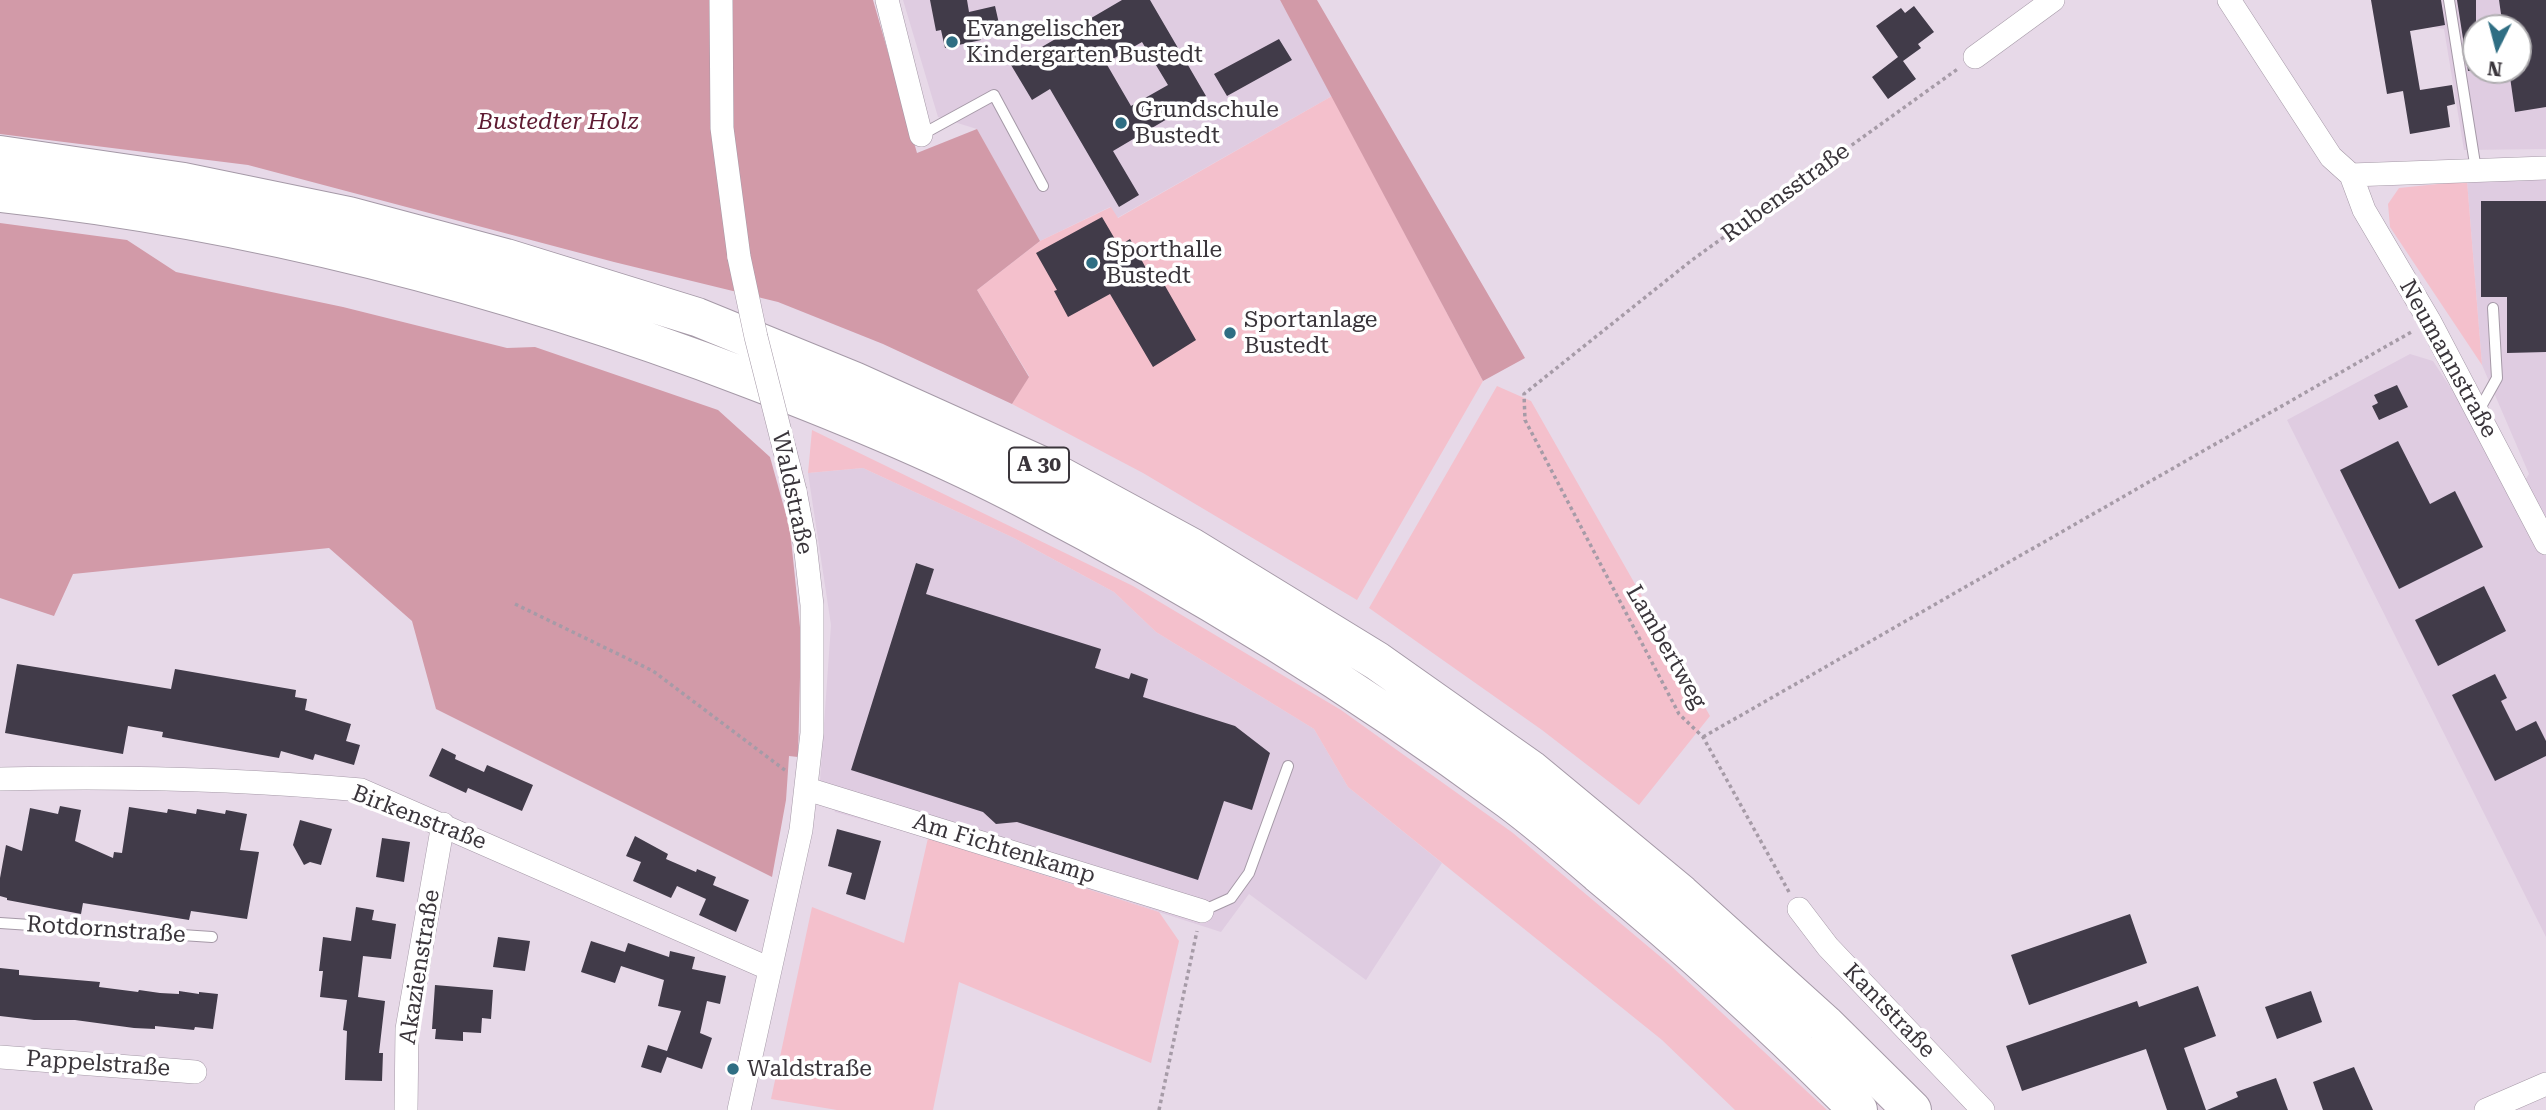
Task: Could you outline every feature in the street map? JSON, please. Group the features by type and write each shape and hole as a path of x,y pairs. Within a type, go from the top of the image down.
{"highway":[{"name":"A 30","path":"0,155 184,182 349,216 506,258 697,317 854,381 1038,464 1191,547 1366,653 1530,769 1682,894 1825,1024 1912,1110"},
{"name":"A 30","path":"0,193 177,219 340,251 501,293 681,353 830,410 1019,496 1169,577 1360,694 1513,803 1662,926 1796,1047 1858,1110"}],"street":[{"name":"Waldstraße","path":"721,0 722,128 739,257 795,491 812,605 813,733 807,789 801,830 739,1110"},
{"path":"887,0 921,135"},
{"path":"1975,57 2053,0"},
{"path":"2230,0 2331,157 2351,175 2546,168"},
{"name":"Neumannstraße","path":"2351,175 2364,210 2430,322 2478,412 2538,509 2546,543"},
{"name":"Birkenstraße","path":"0,779 83,778 303,785 361,790 771,969"},
{"name":"Am Fichtenkamp","path":"807,789 1202,911"},
{"name":"Akazienstraße","path":"406,1110 407,1029 443,824"},
{"name":"Kantstraße","path":"1798,909 1828,947 1983,1110"},
{"name":"Pappelstraße","path":"0,1057 195,1072"},
{"path":"2486,1110 2546,1084"}],"lane":[{"path":"2449,0 2476,170"},
{"path":"921,135 994,95 1043,186"},
{"path":"2478,412 2497,378 2493,308"},
{"path":"1202,911 1231,898 1249,873 1288,766"},
{"name":"Rotdornstraße","path":"0,923 212,937"}],"path":[{"name":"Rubensstraße","path":"1524,394 1692,260 1975,57"},
{"path":"1703,737 2430,322"},
{"name":"Lambertweg","path":"1524,394 1525,420 1611,587 1679,714 1703,737 1798,909"},
{"path":"515,604 653,671 807,789"},
{"path":"1159,1110 1202,911"}],"shaded area":[{"name":"Grundschule Bustedt","path":"903,0 1280,0 1332,96 1117,218 1110,207 1040,241 977,129 938,117"},
{"path":"2371,0 2546,0 2546,149 2464,150 2444,29 2433,27 2377,34"},
{"name":"Sportanlage Bustedt","path":"1332,96 1483,381 1357,600 1143,473 1012,404 1029,376 977,290 1040,241 1111,207 1118,218"},
{"path":"2546,179 2546,937 2287,420 2410,354 2433,361 2518,491 2529,474 2482,365 2467,181"},
{"path":"2467,181 2482,365 2390,227 2388,204 2399,188"},
{"path":"1497,386 1531,401 1710,716 1639,805 1542,730 1369,608"},
{"path":"812,430 1133,586 1341,710 1513,833 1669,964 1827,1110 1735,1110 1662,1040 1348,787 1314,729 1156,632 1114,592 1014,538 863,468 808,473"},
{"path":"863,468 1014,538 1114,592 1156,632 1314,729 1348,787 1442,863 1366,980 1249,894 1221,932 928,838 835,812 820,781 831,625 808,473"},
{"path":"928,838 1159,912 1179,941 1151,1063 959,982 933,1110 837,1110 771,1099 812,907 904,943"}],"green space":[{"name":"Bustedter Holz","path":"0,0 873,0 917,153 977,129 1040,241 977,290 1029,377 1012,404 883,344 778,302 614,262 248,165 0,134"},
{"path":"1280,0 1317,0 1525,358 1483,381"},
{"path":"0,223 127,240 176,272 343,307 507,348 535,347 718,410 770,457 790,529 801,637 798,757 789,756 786,800 772,877 436,709 412,621 329,548 73,574 54,616 0,598"}],"building":[{"path":"930,0 967,0 969,12 995,6 1000,28 979,32 981,40 945,48 941,30 936,31"},
{"path":"1122,0 1150,0 1206,96 1113,151 1139,195 1119,207 1050,89 1032,100 1011,65","holes":["1142,42 1168,85 1131,106 1106,63"]},
{"path":"2371,0 2441,0 2445,25 2410,31 2420,90 2452,85 2455,104 2447,106 2450,127 2410,134 2403,91 2387,94"},
{"path":"2457,0 2476,0 2476,14 2462,14 2462,32"},
{"path":"2499,0 2546,0 2546,107 2515,112 2511,84 2532,84 2532,14 2501,14"},
{"path":"1914,6 1934,32 1918,44 1921,48 1903,61 1916,79 1888,99 1872,77 1898,57 1876,26 1901,8 1905,13"},
{"path":"1279,39 1292,60 1227,96 1214,74"},
{"path":"2481,201 2546,201 2546,352 2507,353 2507,297 2481,297"},
{"path":"1102,217 1119,246 1130,239 1153,281 1160,277 1196,340 1153,367 1110,294 1068,317 1054,291 1057,290 1036,253"},
{"path":"2397,385 2408,407 2379,420 2372,406 2378,403 2374,395"},
{"path":"2398,441 2430,504 2455,491 2483,547 2399,589 2340,470"},
{"path":"916,563 934,569 926,594 1101,649 1095,668 1129,679 1131,673 1148,679 1143,697 1235,726 1270,753 1252,810 1224,801 1198,880 1017,822 996,824 983,812 851,770"},
{"path":"2484,586 2506,631 2438,666 2415,620"},
{"path":"17,664 171,689 175,669 296,690 295,697 307,699 305,710 351,724 346,741 360,745 354,765 315,754 313,760 281,751 279,758 162,737 163,732 128,726 123,754 5,733"},
{"path":"2495,674 2507,698 2501,701 2516,731 2536,721 2546,741 2546,756 2495,781 2452,695"},
{"path":"442,748 456,755 455,759 484,772 487,765 533,785 522,811 468,788 466,793 429,776"},
{"path":"60,806 81,810 75,841 113,858 114,852 122,853 129,807 167,813 168,809 196,814 197,809 225,814 226,810 247,814 240,850 259,852 247,919 191,911 189,920 83,903 81,914 7,900 0,896 0,878 6,845 22,851 30,808 58,814"},
{"path":"300,820 332,829 321,865 310,862 304,865 293,845"},
{"path":"837,829 881,841 865,900 846,894 852,873 828,866"},
{"path":"635,836 668,854 666,859 716,877 713,885 749,900 736,932 699,915 706,899 677,886 671,898 633,881 641,862 626,856"},
{"path":"382,838 410,842 404,882 376,877"},
{"path":"356,907 374,910 372,920 396,924 391,959 363,956 358,997 385,1001 379,1053 383,1053 382,1081 345,1080 347,1031 343,1030 347,1000 320,997 323,971 319,971 323,937 351,941"},
{"path":"2130,914 2147,963 2029,1005 2011,955"},
{"path":"498,937 530,941 525,971 493,967"},
{"path":"591,941 625,952 628,943 669,957 670,951 695,957 692,969 726,976 720,1004 707,1001 700,1033 712,1038 702,1069 667,1057 661,1073 641,1067 648,1045 667,1051 681,1011 658,1006 664,980 621,966 615,983 581,972"},
{"path":"0,968 19,970 19,975 100,982 99,987 138,992 218,994 213,1029 155,1026 155,1029 134,1028 75,1020 34,1020 0,1016"},
{"path":"435,985 493,990 491,1019 482,1018 481,1033 463,1032 463,1041 435,1039 436,1029 432,1029"},
{"path":"2198,986 2216,1036 2184,1048 2206,1110 2167,1110 2146,1049 2022,1091 2006,1046 2137,1001 2139,1007"},
{"path":"2311,991 2322,1022 2277,1039 2265,1007"},
{"path":"2354,1067 2373,1110 2323,1110 2313,1082"},
{"path":"2276,1078 2288,1110 2207,1110 2238,1097 2236,1092"}],"place":[{"name":"Evangelischer Kindergarten Bustedt","path":"952,42"},
{"name":"Grundschule Bustedt","path":"1121,123"},
{"name":"Sporthalle Bustedt","path":"1092,263"},
{"name":"Sportanlage Bustedt","path":"1230,333"},
{"name":"Waldstraße","path":"733,1069"}]}
